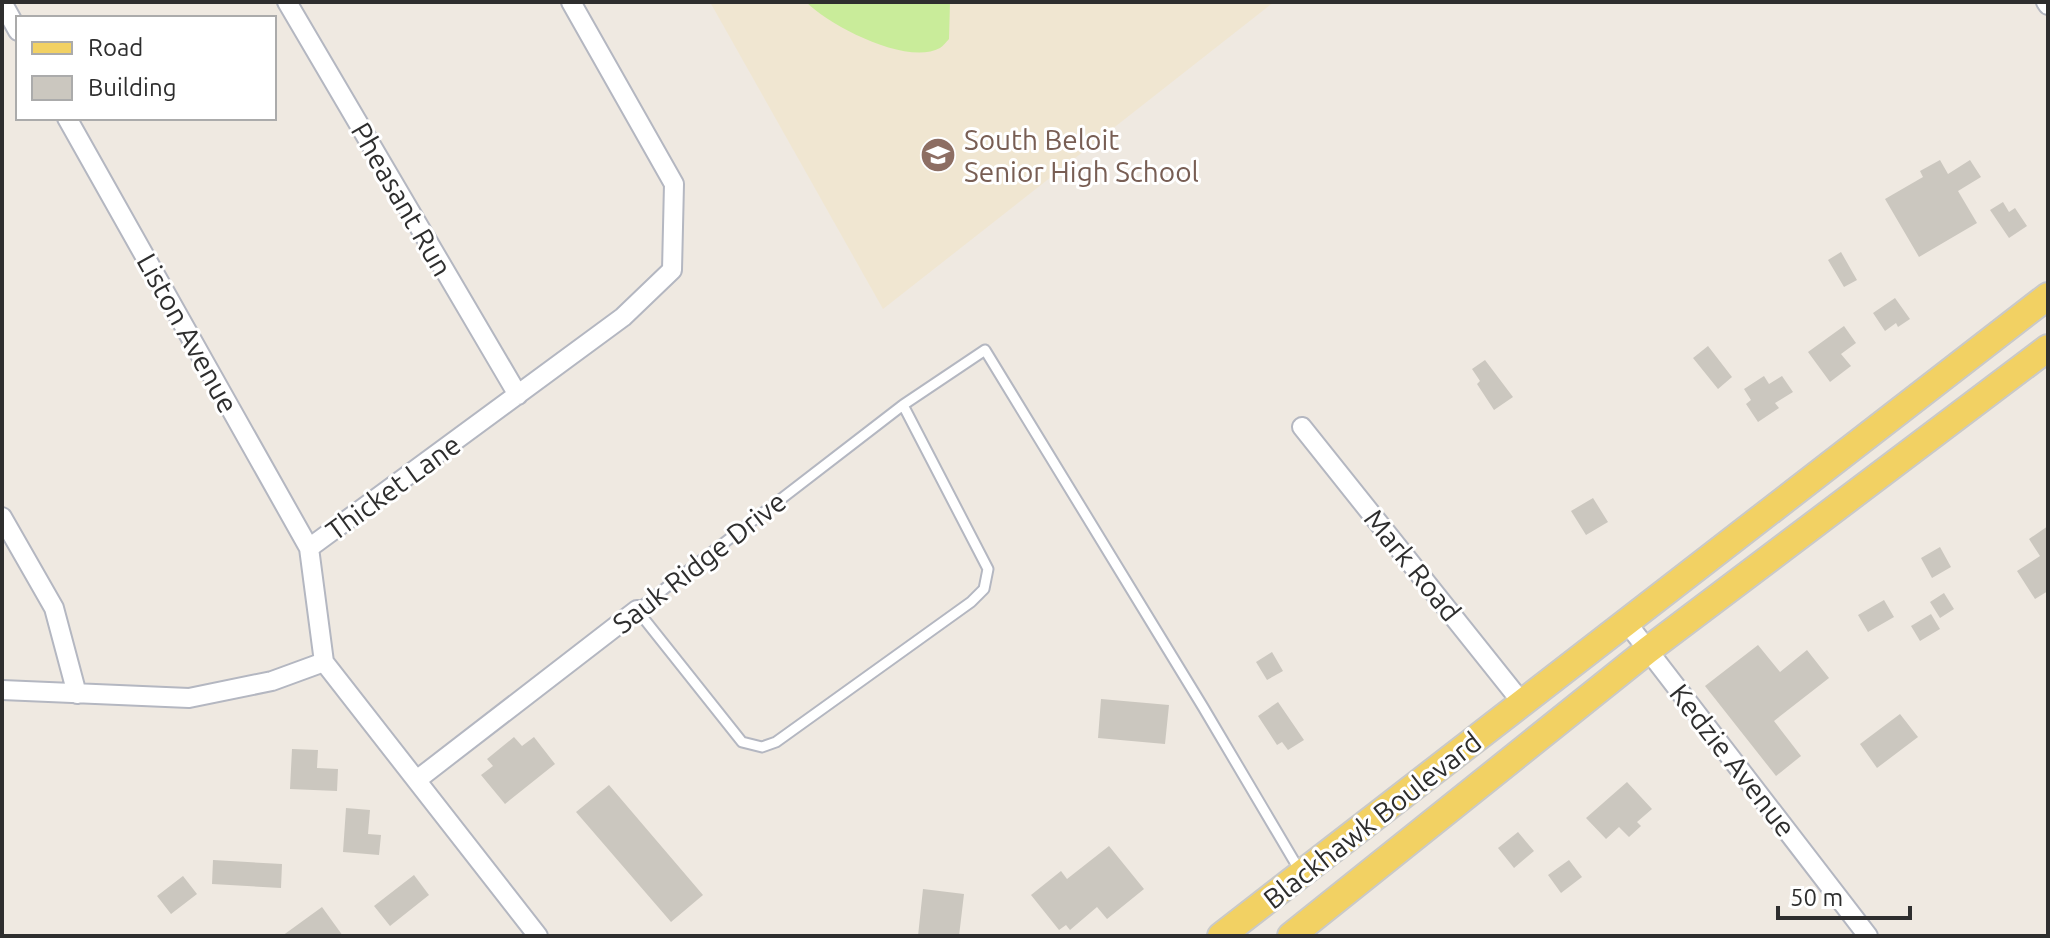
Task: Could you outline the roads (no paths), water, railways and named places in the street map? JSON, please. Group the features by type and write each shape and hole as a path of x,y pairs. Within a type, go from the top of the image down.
{"main road":[{"name":"Blackhawk Boulevard","path":"1221,936 2048,296"},
{"name":"Blackhawk Boulevard","path":"1291,936 1648,650 2048,348"}],"street":[{"path":"2,2 16,27"},
{"name":"Pheasant Run","path":"287,2 518,395"},
{"name":"Thicket Lane","path":"324,662 309,548 623,317 672,270 674,184 571,2"},
{"name":"Liston Avenue","path":"68,120 309,548"},
{"name":"Mark Road","path":"1302,427 1523,704"},
{"path":"2,517 54,608 77,694"},
{"name":"Sauk Ridge Drive","path":"418,779 637,610"},
{"name":"Kedzie Avenue","path":"1627,623 1868,936"},
{"path":"2,690 189,698 272,681 324,662 538,936"}],"lane":[{"name":"Sauk Ridge Drive","path":"637,610 903,405 985,350 1301,874"},
{"path":"637,610 742,742 762,747 776,742 971,602 984,589 988,569 903,405"}],"place":[{"name":"South Beloit Senior High School","path":"938,155"}]}
